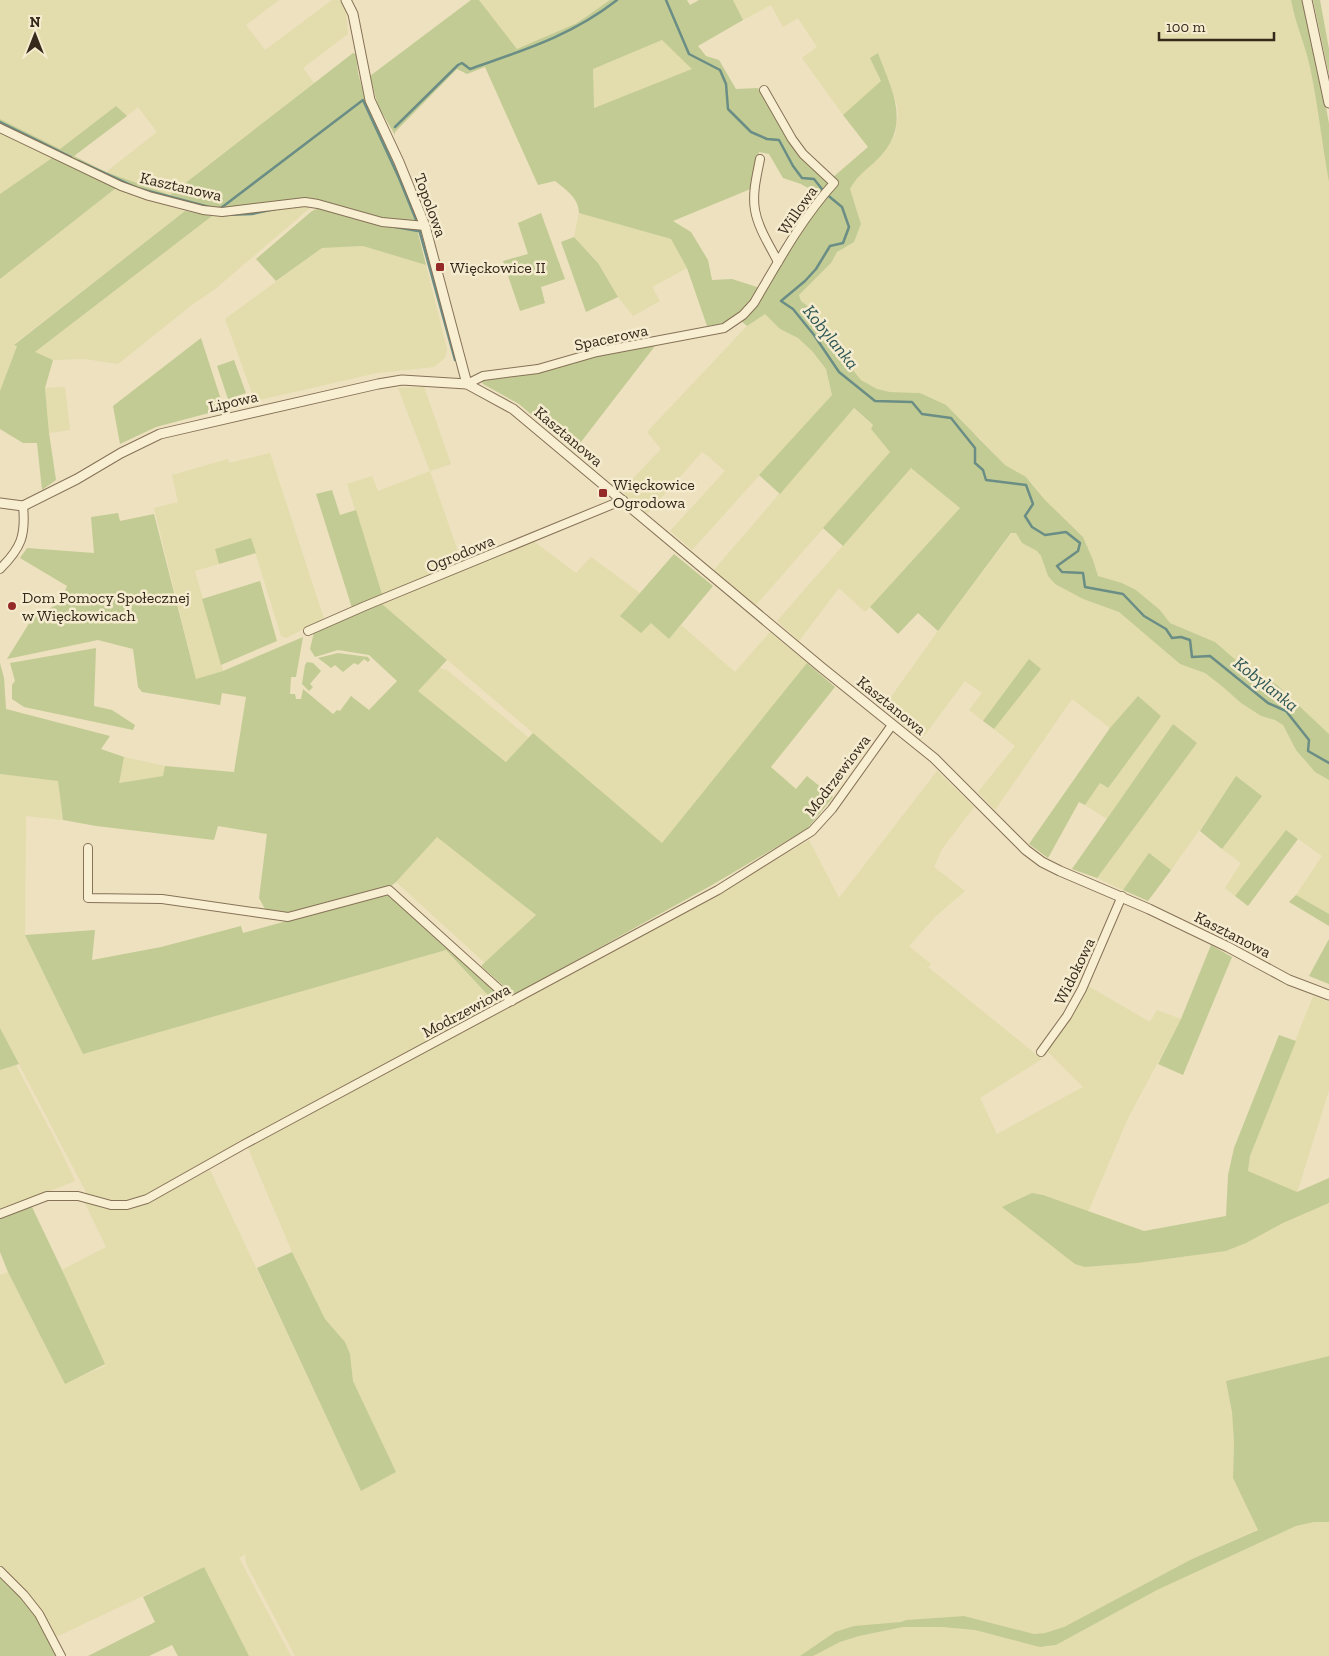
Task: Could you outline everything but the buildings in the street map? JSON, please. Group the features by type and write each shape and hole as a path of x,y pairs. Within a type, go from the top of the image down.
{"street":[{"path":"1307,0 1329,104"},
{"name":"Topolowa","path":"350,1 370,100 399,162 425,226 467,384"},
{"name":"Willowa","path":"754,302 778,262 823,195 834,183 803,154 764,90"},
{"name":"Kasztanowa","path":"0,128 122,186 149,196 203,210 222,212 305,202 382,222 425,226"},
{"path":"760,158 755,186 755,210 778,262"},
{"name":"Spacerowa","path":"467,384 483,376 538,369 597,352 724,328 743,315 754,302"},
{"name":"Lipowa","path":"23,506 160,434 402,380 467,384"},
{"name":"Kasztanowa","path":"467,384 513,409 934,758 1026,850 1042,862 1122,896 1218,942 1289,980 1329,995"},
{"name":"Ogrodowa","path":"308,632 365,606 623,500"},
{"path":"0,503 23,506 23,536 19,547 0,569"},
{"name":"Modrzewiowa","path":"0,1214 47,1196 78,1196 111,1205 147,1199 243,1145 725,886 812,831 832,809 892,725"},
{"path":"88,848 88,898 162,899 288,917 389,890 512,1001"},
{"name":"Widokowa","path":"1041,1052 1067,1016 1082,989 1122,896"},
{"path":"0,1570 39,1614 61,1656"}],"shaded area":[{"path":"0,0 279,0 246,25 265,50 332,0 340,0 346,12 348,34 303,68 314,83 170,195 106,172 157,132 138,107 127,116 116,106 60,149 0,119"},
{"path":"479,0 610,0 577,23 517,49"},
{"path":"733,0 1291,0 1310,64 1329,182 1329,734 1277,685 1237,661 1215,642 1170,623 1160,610 1136,590 1122,583 1098,576 1083,537 1045,500 1026,477 1005,465 980,438 931,399 920,393 890,392 877,389 861,380 841,355 835,337 826,324 818,314 801,301 799,295 831,263 837,252 854,242 861,224 850,189 853,182 884,152 895,135 898,117 897,105 878,53 870,58 882,81 843,115 802,58 817,47 798,18 783,27 771,5 743,20"},
{"path":"662,40 693,69 594,108 592,69"},
{"path":"0,130 55,156 0,194"},
{"path":"116,188 144,199 185,211 14,344 17,346 0,391 0,279"},
{"path":"308,205 310,208 214,290 193,304 118,364 85,359 53,360 34,353 212,216"},
{"path":"579,213 671,239 687,268 652,287 660,301 633,316 618,297 597,261 574,237"},
{"path":"363,246 426,265 447,349 445,358 434,367 377,373 255,401 225,319 322,248"},
{"path":"765,314 780,329 798,338 812,351 826,369 832,395 692,550 670,531 725,471 709,457 702,452 647,514 621,491 661,449 647,432 747,326"},
{"path":"65,387 70,430 49,433 45,388"},
{"path":"424,387 451,464 430,471 398,388"},
{"path":"853,408 873,426 871,429 890,452 756,605 714,570"},
{"path":"270,453 324,619 286,638 281,636 251,539 215,549 219,564 195,571 223,671 196,679 154,508 178,502 172,475 228,459 229,463"},
{"path":"911,468 960,508 865,612 839,588 799,641 777,621"},
{"path":"430,471 462,563 382,594 347,484 372,476 378,491"},
{"path":"1012,533 1016,533 1022,543 1037,551 1041,556 1048,576 1055,584 1083,599 1119,612 1180,664 1205,673 1241,703 1261,716 1275,720 1283,725 1296,750 1315,772 1329,780 1329,914 1296,895 1322,856 1286,830 1235,896 1225,888 1241,863 1222,849 1262,796 1237,777 1171,870 1149,854 1123,890 1097,878 1197,743 1173,724 1107,819 1085,805 1100,783 1107,788 1161,716 1138,696 1110,728 1072,699 995,810 978,792 1015,746 994,729 1040,669 1029,660 983,721 969,710 982,693 965,681 921,740 883,708"},
{"path":"532,540 576,573 591,557 640,593 620,616 651,622 669,639 681,625 735,672 770,632 807,663 662,843 382,604"},
{"path":"439,668 447,670 529,738 507,762 418,691"},
{"path":"124,757 165,766 164,776 118,783"},
{"path":"937,771 974,807 942,849 934,867 965,891 935,917 909,946 931,964 928,967 1042,1059 980,1098 997,1134 1083,1087 1047,1051 1088,986 1150,1022 1157,1010 1181,1019 1128,1118 1088,1212 1043,1195 1032,1193 1085,1267 1137,1263 1226,1251 1329,1203 1329,1356 1226,1381 1232,1412 1234,1442 1233,1478 1258,1529 1192,1559 1064,1627 1045,1633 1034,1634 964,1616 906,1620 835,1632 800,1656 295,1656 248,1567 245,1560 246,1554 239,1558 291,1656 249,1656 204,1567 56,1637 39,1608 0,1565 0,1275 8,1272 65,1383 105,1366 62,1270 106,1247 84,1201 149,1202 210,1170 361,1491 396,1472 353,1381 350,1354 345,1342 325,1319 292,1252 248,1148 310,1112 719,893 809,840 839,898"},
{"path":"0,774 58,781 63,820 26,816 25,935 83,1054 446,950 497,1005 156,1193 129,1202 118,1202 87,1194 0,1028"},
{"path":"437,836 536,915 485,963 396,882"},
{"path":"1313,996 1329,1002 1329,1090 1297,1193 1248,1171 1250,1156"},
{"path":"16,1065 75,1181 0,1211 0,1070"},
{"path":"1314,1522 1329,1522 1329,1656 813,1656 840,1642 903,1627 942,1627 975,1630 1047,1647 1056,1645 1157,1590 1296,1526"}],"green space":[{"path":"471,0 479,0 517,49 577,23 610,0 687,0 690,5 699,0 733,0 743,20 698,46 706,56 719,60 736,89 758,88 780,126 829,183 820,195 801,184 783,178 769,154 759,152 753,188 673,221 691,232 708,260 712,280 732,279 760,288 738,314 725,322 707,326 687,268 671,239 579,213 574,198 555,181 538,185 485,67 467,74 457,69 395,132 395,135 378,106 370,76","holes":["662,40 692,69 594,108 593,69"]},
{"path":"1291,0 1304,0 1315,46 1329,124 1329,182 1310,67"},
{"path":"1313,0 1320,0 1329,49 1329,75"},
{"path":"353,53 356,54 358,73 368,109 401,177 417,223 382,219 322,202 239,210 204,207 161,197 109,178 0,125 0,119 60,149 116,106 127,116 74,156 106,172 170,195"},
{"path":"878,53 892,90 897,115 896,128 892,140 884,152 857,179 850,189 861,224 854,242 837,252 831,263 799,295 801,301 818,314 826,324 835,337 841,355 861,380 877,389 890,392 920,393 946,405 1005,465 1026,477 1045,500 1083,537 1098,576 1122,583 1136,590 1160,610 1170,623 1215,642 1237,661 1277,685 1329,734 1329,780 1315,772 1296,750 1283,725 1275,720 1261,716 1241,703 1205,673 1180,664 1119,612 1083,599 1055,584 1048,576 1041,556 1037,551 1022,543 1016,533 1011,533 938,631 918,613 898,634 870,607 960,508 911,468 843,546 823,528 890,452 871,429 873,425 854,408 780,494 759,475 832,395 826,369 812,351 798,338 780,329 765,314 747,326 741,321 799,229 822,198 832,178 868,147 843,115 881,81 870,58"},
{"path":"55,156 116,188 0,279 0,194"},
{"path":"319,208 379,224 417,229 426,265 363,246 322,248 276,281 256,259 312,211"},
{"path":"185,211 212,216 35,352 53,360 45,388 56,480 42,490 37,443 23,443 0,429 0,391 17,346 14,345"},
{"path":"541,213 565,279 541,287 545,303 520,311 503,261 528,254 518,223"},
{"path":"574,237 598,263 618,297 586,312 561,242"},
{"path":"201,338 224,409 156,427 120,444 113,406"},
{"path":"655,346 574,451 519,404 483,384 481,381 598,355"},
{"path":"234,360 246,393 228,399 217,366"},
{"path":"332,490 340,515 356,510 382,594 352,608 316,494"},
{"path":"118,513 120,521 154,514 196,679 223,671 303,637 296,677 291,677 290,694 295,694 296,699 301,699 303,689 333,714 337,710 340,711 351,696 369,710 397,681 369,655 338,650 315,657 310,649 314,632 382,604 447,660 418,691 506,762 533,733 662,843 807,663 835,687 771,767 796,789 807,776 833,797 807,829 712,885 514,995 481,966 536,915 437,837 391,886 293,913 265,909 259,898 267,834 218,826 214,840 96,826 63,820 58,781 0,774 0,663 4,678 6,709 110,736 101,749 124,757 119,783 163,776 165,766 234,772 246,697 222,693 220,705 142,692 138,687 133,649 98,640 7,659 33,617 60,603 67,586 20,558 27,548 94,553 91,517"},
{"path":"251,538 256,553 219,564 215,549"},
{"path":"674,554 713,586 669,639 651,623 641,633 620,616"},
{"path":"260,581 277,641 221,665 202,599"},
{"path":"96,648 94,706 112,710 135,725 133,730 24,707 12,699 12,685 15,681 10,663"},
{"path":"338,653 368,657 370,660 368,662 364,659 358,665 354,663 343,672 335,665 331,668 318,658"},
{"path":"1029,659 1041,669 994,729 983,721"},
{"path":"307,662 313,663 321,671 310,684 313,687 309,691 302,684"},
{"path":"1138,696 1161,716 1108,788 1100,783 1085,805 1079,802 1048,858 1029,844 1110,728"},
{"path":"1173,724 1197,743 1097,878 1072,869"},
{"path":"1236,776 1262,796 1222,849 1200,831"},
{"path":"1286,830 1298,839 1248,906 1235,896"},
{"path":"1149,853 1171,870 1148,901 1123,890"},
{"path":"389,893 498,992 502,1003 497,1005 446,950 83,1054 25,935 95,930 92,960 161,947 241,926 243,933"},
{"path":"1296,895 1329,914 1329,926 1289,902"},
{"path":"1329,939 1329,984 1309,976"},
{"path":"1211,945 1232,957 1183,1075 1158,1064 1181,1019"},
{"path":"0,1028 19,1064 0,1070"},
{"path":"1279,1035 1296,1041 1250,1156 1248,1171 1297,1192 1329,1178 1329,1203 1226,1251 1137,1263 1085,1267 1075,1264 1002,1207 1032,1193 1043,1195 1144,1231 1226,1216 1228,1175 1234,1148"},
{"path":"31,1205 105,1364 65,1384 8,1272 0,1252 0,1217"},
{"path":"292,1252 325,1319 345,1342 350,1354 353,1381 396,1472 361,1491 257,1268"},
{"path":"1329,1356 1329,1522 1314,1522 1296,1526 1157,1590 1056,1645 1040,1647 975,1630 942,1627 903,1627 840,1642 813,1656 800,1656 835,1632 854,1626 906,1620 964,1616 1034,1634 1045,1633 1064,1627 1192,1559 1258,1530 1233,1478 1234,1442 1232,1412 1226,1381"},
{"path":"204,1567 249,1656 178,1656 172,1645 149,1656 88,1656 155,1622 143,1597"},
{"path":"0,1575 23,1599 42,1624 58,1656 0,1656"}],"waterway":[{"path":"395,127 458,65 462,63 470,69 546,41 565,33 600,13 617,0"},
{"name":"Kobylanka","path":"666,0 689,54 720,70 726,84 728,109 751,132 767,139 779,140 802,178 814,179 825,193 842,207 849,227 843,243 830,246 816,269 781,301 793,309 814,335 839,372 875,401 912,402 922,414 951,418 975,448 975,463 983,470 986,480 1026,485 1033,504 1025,516 1032,527 1045,535 1066,532 1080,543 1078,551 1057,566 1062,572 1083,573 1085,587 1123,594 1144,616 1166,629 1172,638 1181,637 1190,640 1192,657 1210,656 1268,703 1286,711 1309,740 1308,751 1329,763"},
{"path":"218,208 221,208 363,100 417,222 455,360"},
{"path":"0,122 71,157"},
{"path":"78,161 137,188 213,208"},
{"path":"224,215 252,214 275,209"},
{"path":"390,226 418,231"}],"place":[{"name":"Więckowice II","path":"440,267"},
{"name":"Więckowice Ogrodowa","path":"603,493"},
{"name":"Dom Pomocy Społecznej w Więckowicach","path":"12,606"}]}
